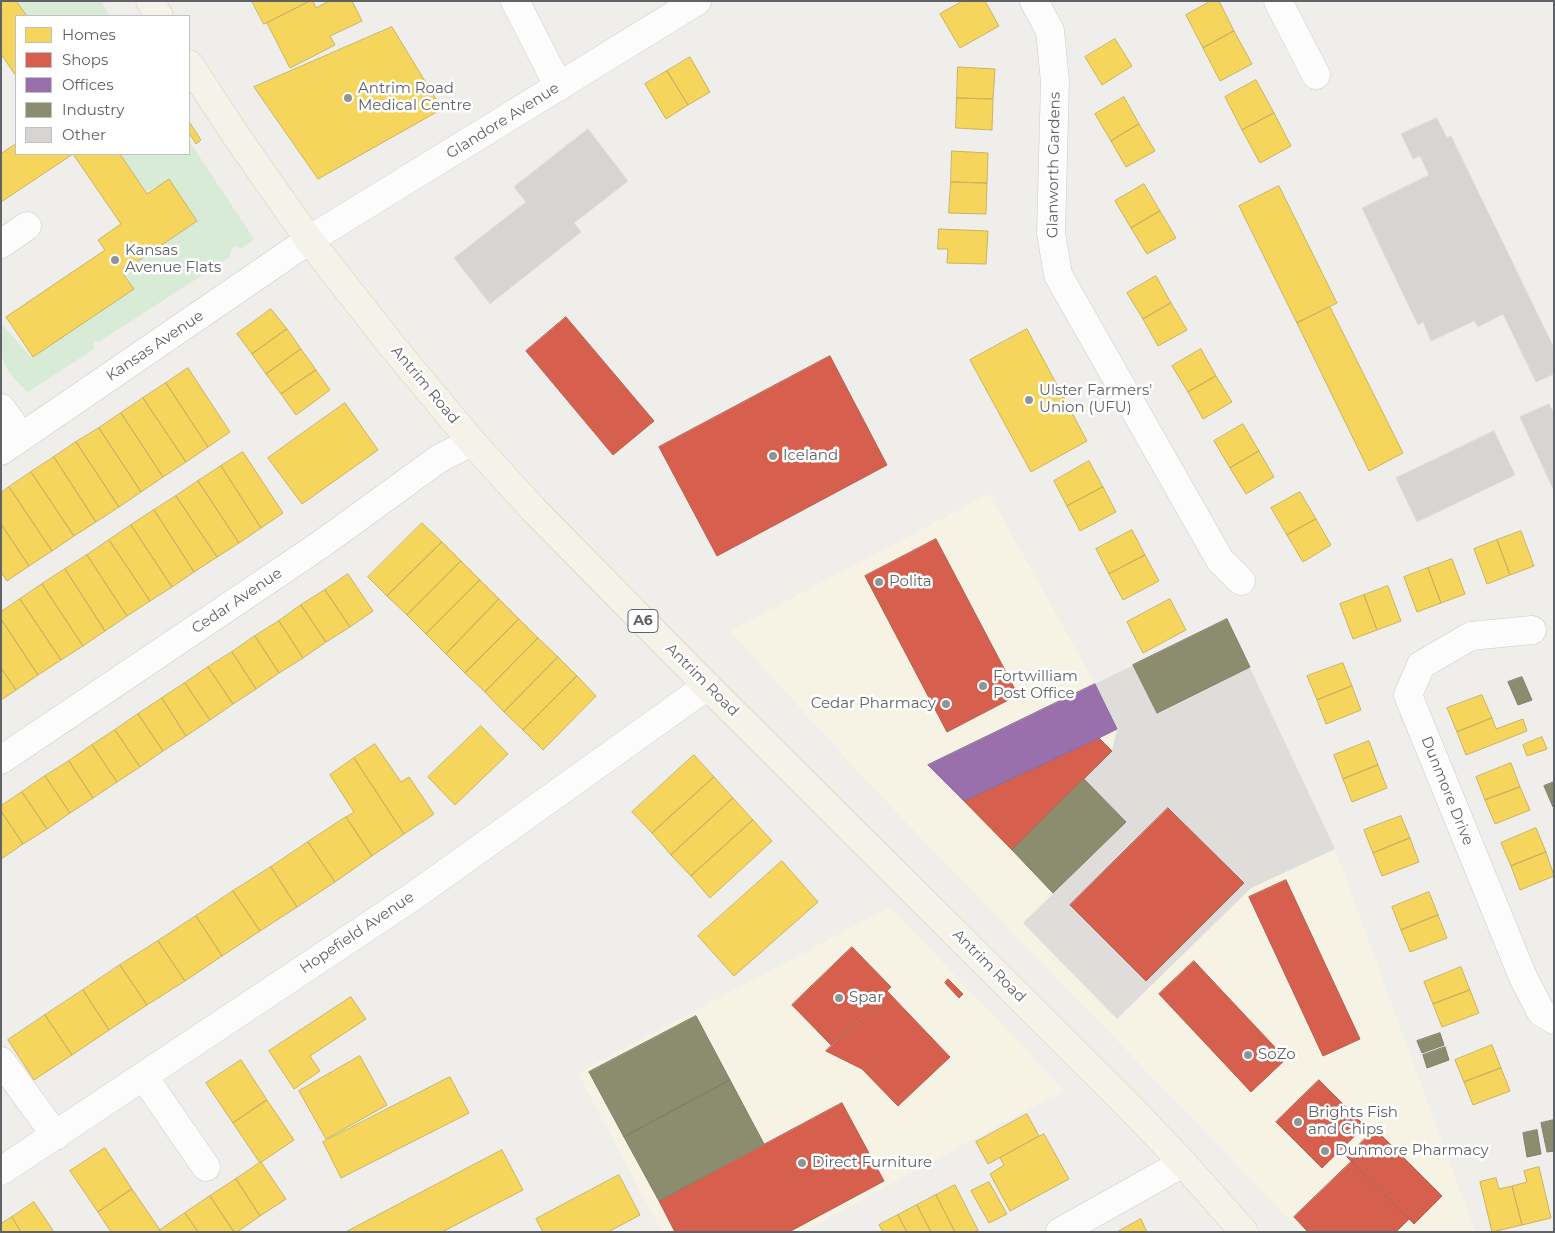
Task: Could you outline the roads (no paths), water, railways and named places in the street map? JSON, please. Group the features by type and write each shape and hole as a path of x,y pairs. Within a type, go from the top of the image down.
{"main road":[{"path":"150,1 158,15"},
{"name":"Antrim Road","path":"190,66 238,140 309,240 393,347 472,442 533,509 707,686 1123,1100 1183,1163 1244,1232"}],"street":[{"path":"515,1 559,86"},
{"name":"Glandore Avenue","path":"309,240 697,1"},
{"name":"Glanworth Gardens","path":"1034,1 1050,31 1055,81 1051,233 1058,275 1220,560 1242,580"},
{"path":"1278,1 1316,75"},
{"path":"1,244 27,226"},
{"name":"Kansas Avenue","path":"11,444 309,240"},
{"path":"1,408 11,444"},
{"name":"Cedar Avenue","path":"1,760 320,545 448,453 472,442"},
{"name":"Dunmore Drive","path":"1532,630 1471,636 1421,665 1408,695 1523,977 1542,1012 1554,1020"},
{"name":"Hopefield Avenue","path":"1,1171 415,895 707,686"},
{"path":"1,1061 56,1136"},
{"path":"144,1076 206,1167"},
{"path":"1060,1232 1183,1163"}],"place":[{"name":"Antrim Road Medical Centre","path":"348,98"},
{"name":"Kansas Avenue Flats","path":"115,260"},
{"name":"Ulster Farmers' Union (UFU)","path":"1029,400"},
{"name":"Iceland","path":"773,456"},
{"name":"Polita","path":"879,582"},
{"name":"Fortwilliam Post Office","path":"983,686"},
{"name":"Cedar Pharmacy","path":"946,704"},
{"name":"Spar","path":"839,998"},
{"name":"SoZo","path":"1248,1055"},
{"name":"Brights Fish and Chips","path":"1298,1122"},
{"name":"Dunmore Pharmacy","path":"1325,1151"},
{"name":"Direct Furniture","path":"802,1163"}]}
